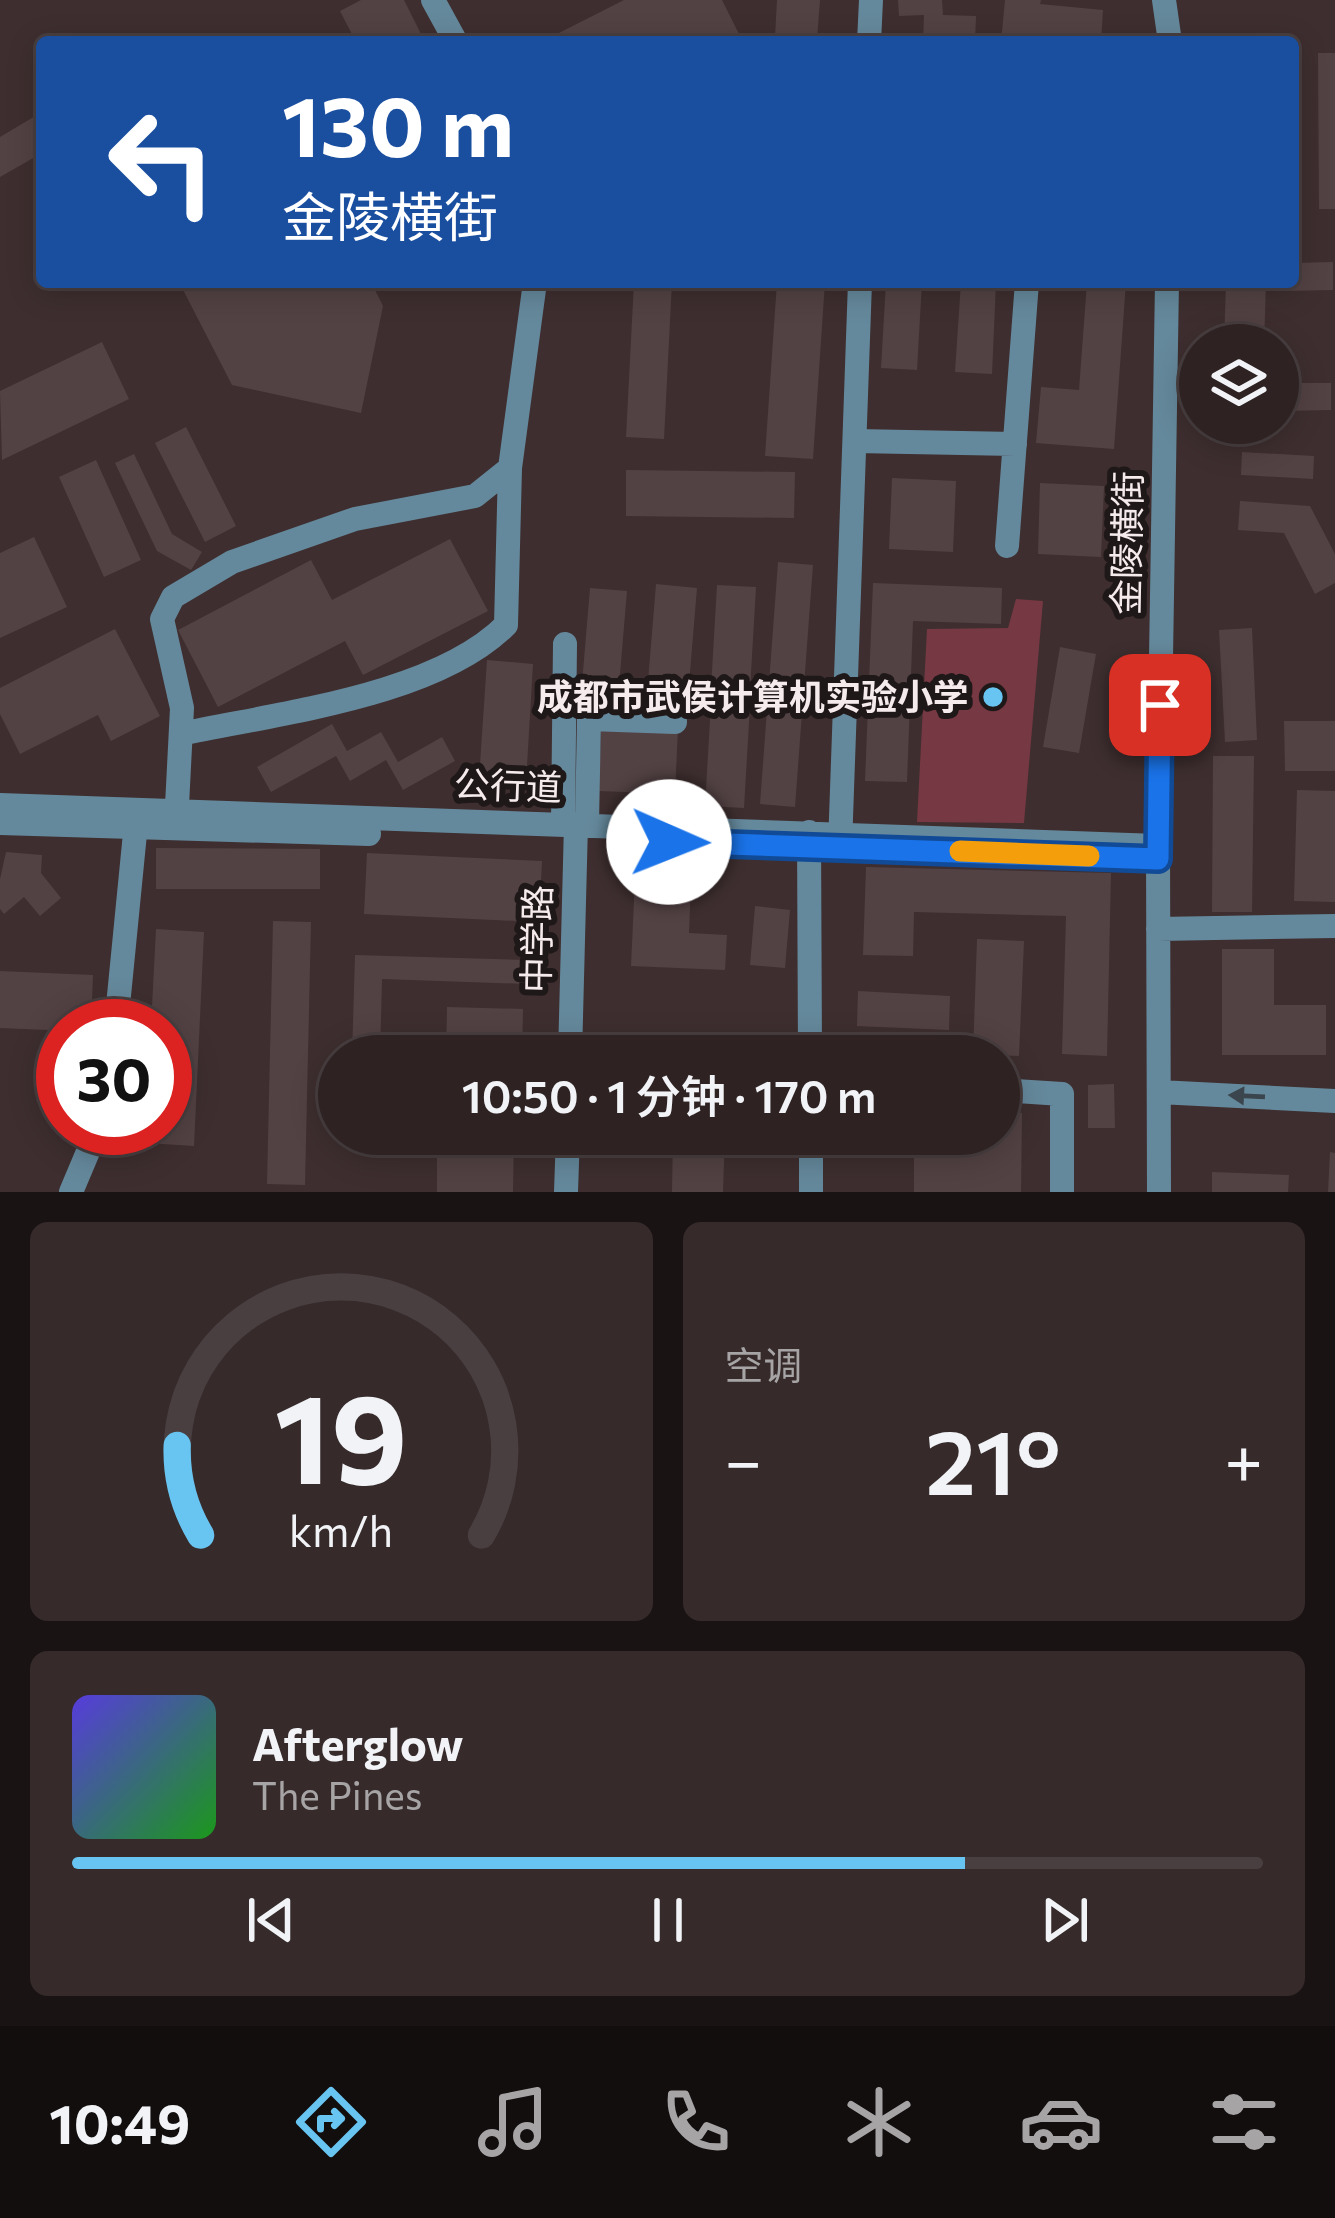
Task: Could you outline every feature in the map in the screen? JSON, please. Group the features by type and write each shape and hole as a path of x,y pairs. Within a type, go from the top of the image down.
{"street":[{"path":"433,0 453,36"},
{"path":"869,36 871,0"},
{"path":"1164,0 1169,36"},
{"path":"181,734 398,686 486,644 506,625 510,468 534,288"},
{"path":"840,840 860,288"},
{"path":"1007,546 1028,288"},
{"name":"金陵横街","path":"1159,1192 1158,852 1167,288"},
{"path":"855,440 1015,444"},
{"path":"176,819 182,708 162,619 173,597 232,562 355,519 475,496 510,468"},
{"path":"565,644 575,828"},
{"path":"575,828 589,719 674,722"},
{"name":"公行道","path":"0,805 176,819 575,828 1158,852"},
{"path":"119,999 137,817"},
{"name":"公行道","path":"0,823 137,817"},
{"name":"中学路","path":"570,1035 575,828"},
{"path":"809,839 810,1035"},
{"path":"1158,929 1335,926"},
{"path":"1020,1091 1062,1094 1063,1192"},
{"path":"1159,1092 1335,1101"},
{"path":"71,1192 87,1155"},
{"path":"566,1192 567,1155"},
{"path":"811,1155 811,1192"}],"shaded area":[{"path":"1016,599 1043,601 1024,823 917,822 927,629 1008,628"}],"building":[{"path":"361,0 404,0 422,36 353,36 340,11"},
{"path":"624,0 722,0 740,36 553,36"},
{"path":"777,0 820,0 817,36 775,36"},
{"path":"898,0 942,0 943,15 976,16 975,36 923,36 924,15 899,16"},
{"path":"1005,0 1041,0 1040,4 1103,10 1101,36 1002,36"},
{"path":"1318,53 1335,53 1335,209 1319,209"},
{"path":"36,116 36,156 0,177 0,137"},
{"path":"1333,262 1333,290 1286,291 1299,288 1299,263"},
{"path":"182,288 374,288 383,306 361,413 232,385"},
{"path":"634,288 672,288 664,439 626,437"},
{"path":"777,288 825,288 813,459 765,456"},
{"path":"886,288 922,288 917,370 881,368"},
{"path":"961,288 996,288 992,374 955,372"},
{"path":"1087,288 1126,288 1114,449 1036,443 1041,387 1079,390"},
{"path":"1226,288 1266,288 1265,324 1225,324"},
{"path":"102,342 129,399 2,460 0,391"},
{"path":"1299,383 1331,383 1331,410 1299,411"},
{"path":"186,427 236,526 205,542 155,443"},
{"path":"1242,452 1314,456 1313,479 1241,475"},
{"path":"134,454 172,534 202,552 191,570 157,551 115,463"},
{"path":"96,460 141,560 104,577 59,477"},
{"path":"626,470 795,472 794,518 626,516"},
{"path":"892,478 956,481 953,552 889,549"},
{"path":"1040,483 1104,486 1101,557 1038,554"},
{"path":"1240,501 1310,506 1335,554 1335,583 1315,594 1284,533 1238,530"},
{"path":"34,537 67,607 0,638 0,553"},
{"path":"450,539 488,611 363,675 345,641 218,707 178,630 311,560 332,600"},
{"path":"778,562 813,565 795,807 760,804"},
{"path":"873,583 1002,588 1001,624 913,621 907,782 865,781"},
{"path":"656,584 697,588 689,684 648,681"},
{"path":"717,585 756,587 750,690 711,688"},
{"path":"590,588 627,591 619,686 582,683"},
{"path":"1252,628 1257,740 1225,742 1219,630"},
{"path":"115,629 160,716 111,741 98,715 20,754 0,714 0,688"},
{"path":"1060,647 1096,654 1079,753 1043,747"},
{"path":"487,660 533,664 526,783 479,779"},
{"path":"711,703 750,705 744,808 705,806"},
{"path":"1284,721 1335,721 1335,771 1285,771"},
{"path":"332,724 347,751 381,732 398,762 442,737 455,761 403,790 386,760 350,781 336,756 271,792 257,767"},
{"path":"601,725 678,728 675,794 599,791"},
{"path":"1213,756 1254,756 1252,912 1212,912"},
{"path":"1297,790 1335,791 1335,902 1294,901"},
{"path":"156,848 320,849 320,889 156,889"},
{"path":"6,852 42,855 41,873 61,898 40,916 24,897 4,914 0,909"},
{"path":"367,853 542,861 539,922 364,914"},
{"path":"866,867 1111,873 1107,1056 1062,1054 1066,916 914,912 913,956 863,955"},
{"path":"635,878 691,881 689,933 727,935 725,970 631,966"},
{"path":"755,906 790,910 785,968 750,965"},
{"path":"273,921 311,922 305,1185 267,1184"},
{"path":"156,929 204,932 194,1146 192,999 152,999"},
{"path":"977,939 1024,941 1020,1035 974,1035"},
{"path":"1222,949 1274,949 1274,1005 1326,1005 1326,1055 1222,1055"},
{"path":"355,955 528,960 527,984 382,979 381,1035 353,1035"},
{"path":"0,971 93,975 92,999 36,999 36,1030 0,1028"},
{"path":"858,991 950,996 949,1030 857,1026"},
{"path":"447,1007 523,1009 522,1035 446,1035"},
{"path":"1114,1084 1115,1128 1088,1128 1088,1085"},
{"path":"1022,1113 1021,1192 914,1192 914,1155 1020,1155"},
{"path":"1330,1152 1335,1153 1335,1192 1328,1192"},
{"path":"437,1155 514,1155 513,1192 437,1192"},
{"path":"673,1155 724,1155 723,1192 672,1192"},
{"path":"1212,1172 1289,1175 1288,1192 1212,1192"}],"slow traffic":[{"path":"960,851 1089,856"}],"place":[{"name":"成都市武侯计算机实验小学","path":"993,697"}],"route":[{"path":"669,842 1158,859 1160,705"}]}
